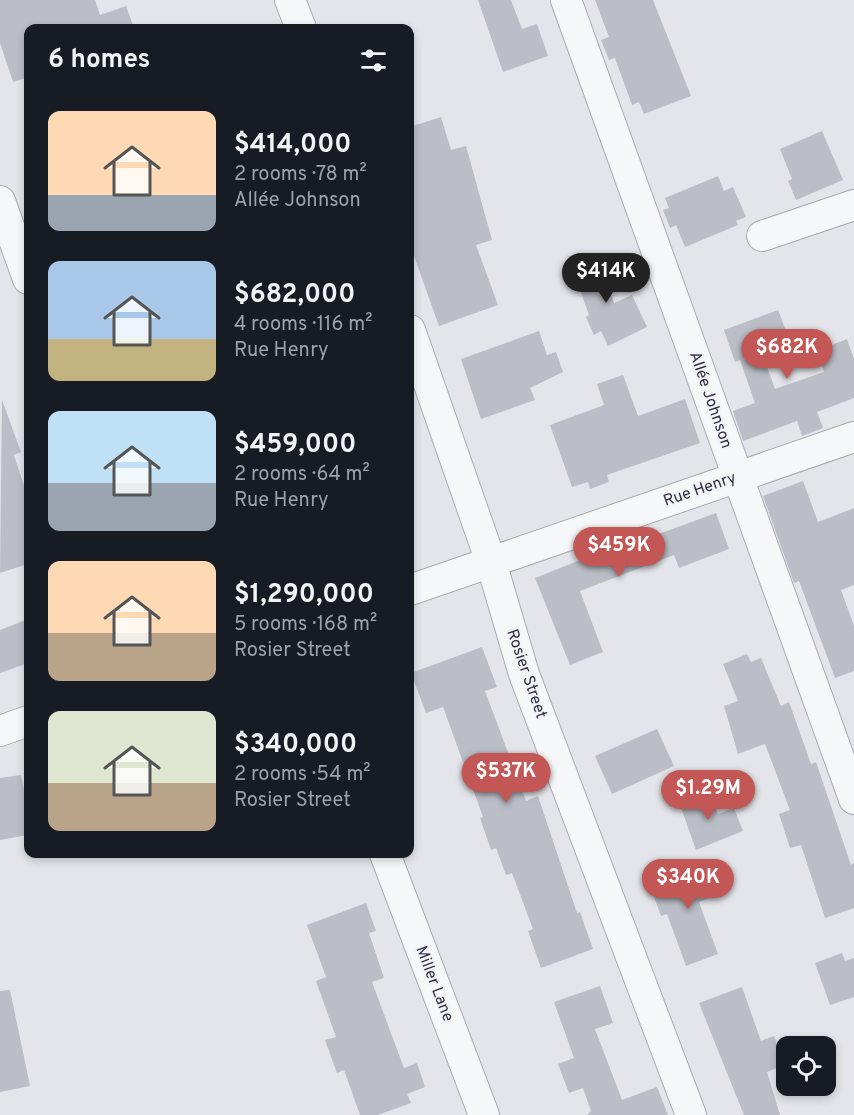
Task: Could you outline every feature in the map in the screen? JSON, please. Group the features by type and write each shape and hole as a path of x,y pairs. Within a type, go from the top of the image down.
{"street":[{"path":"290,0 299,24"},
{"name":"Allée Johnson","path":"566,0 854,799"},
{"path":"0,201 24,268"},
{"path":"762,236 854,205"},
{"name":"Rosier Street","path":"414,341 491,562 524,674 691,1115"},
{"name":"Rue Henry","path":"414,589 854,437"},
{"path":"0,731 24,722"},
{"name":"Miller Lane","path":"387,858 484,1115"}],"building":[{"path":"0,0 95,0 100,15 126,6 133,24 24,24 24,78 13,82 0,43"},
{"path":"478,0 511,0 522,29 537,24 548,56 503,72"},
{"path":"595,0 653,0 691,96 644,114 639,102 632,105 615,58 609,60 601,40 609,37"},
{"path":"441,117 451,150 466,146 492,240 476,245 498,305 439,326 414,256 414,126"},
{"path":"822,131 843,180 796,200 788,181 792,179 780,149"},
{"path":"718,176 724,191 733,187 746,217 736,221 738,225 685,247 676,225 670,228 663,210 669,208 665,198"},
{"path":"597,255 614,303 632,295 647,327 608,346 601,331 594,335 586,317 589,315 571,265"},
{"path":"778,310 789,339 761,350 775,389 824,372 816,351 847,339 854,359 854,398 817,412 823,428 802,436 797,421 743,441 733,411 755,403 740,360 735,362 724,330"},
{"path":"539,331 547,355 556,352 563,372 530,388 535,400 481,419 461,359"},
{"path":"623,375 638,416 685,399 700,443 607,475 609,482 590,489 588,482 572,487 550,425 604,405 597,384"},
{"path":"2,400 21,452 14,455 24,486 24,565 0,573"},
{"path":"803,481 818,522 854,508 854,585 841,590 854,626 854,671 835,678 799,581 794,583 763,496"},
{"path":"716,513 729,549 679,568 674,555 580,591 603,652 570,665 535,578 636,538 637,542"},
{"path":"24,621 24,664 0,673 0,630"},
{"path":"482,647 497,687 485,691 526,801 538,796 577,913 580,912 593,949 541,968 528,931 533,929 512,873 506,875 496,848 491,850 480,818 483,817 443,707 426,713 414,681 414,672"},
{"path":"747,654 751,662 761,658 781,706 789,702 811,764 816,762 851,865 854,863 854,908 825,918 801,845 790,848 779,814 790,810 765,744 738,754 724,706 738,701 723,664"},
{"path":"657,729 674,766 612,794 595,756"},
{"path":"21,775 24,790 24,836 0,840 0,778"},
{"path":"709,791 718,814 734,808 743,831 696,850 679,802"},
{"path":"707,861 720,894 699,902 718,954 686,966 667,914 661,916 649,883"},
{"path":"366,903 376,931 369,933 384,978 372,982 404,1068 417,1063 425,1087 407,1094 411,1103 378,1115 360,1115 344,1070 337,1073 325,1040 336,1037 316,981 326,977 307,925"},
{"path":"842,953 845,961 854,958 854,997 830,1005 815,963"},
{"path":"600,986 613,1023 595,1029 622,1100 657,1087 668,1115 587,1115 591,1111 583,1088 569,1093 558,1064 574,1058 554,1002"},
{"path":"742,987 761,1041 774,1036 776,1041 776,1068 767,1072 780,1115 744,1115 699,1003"},
{"path":"10,990 30,1086 0,1092 0,991"}]}
